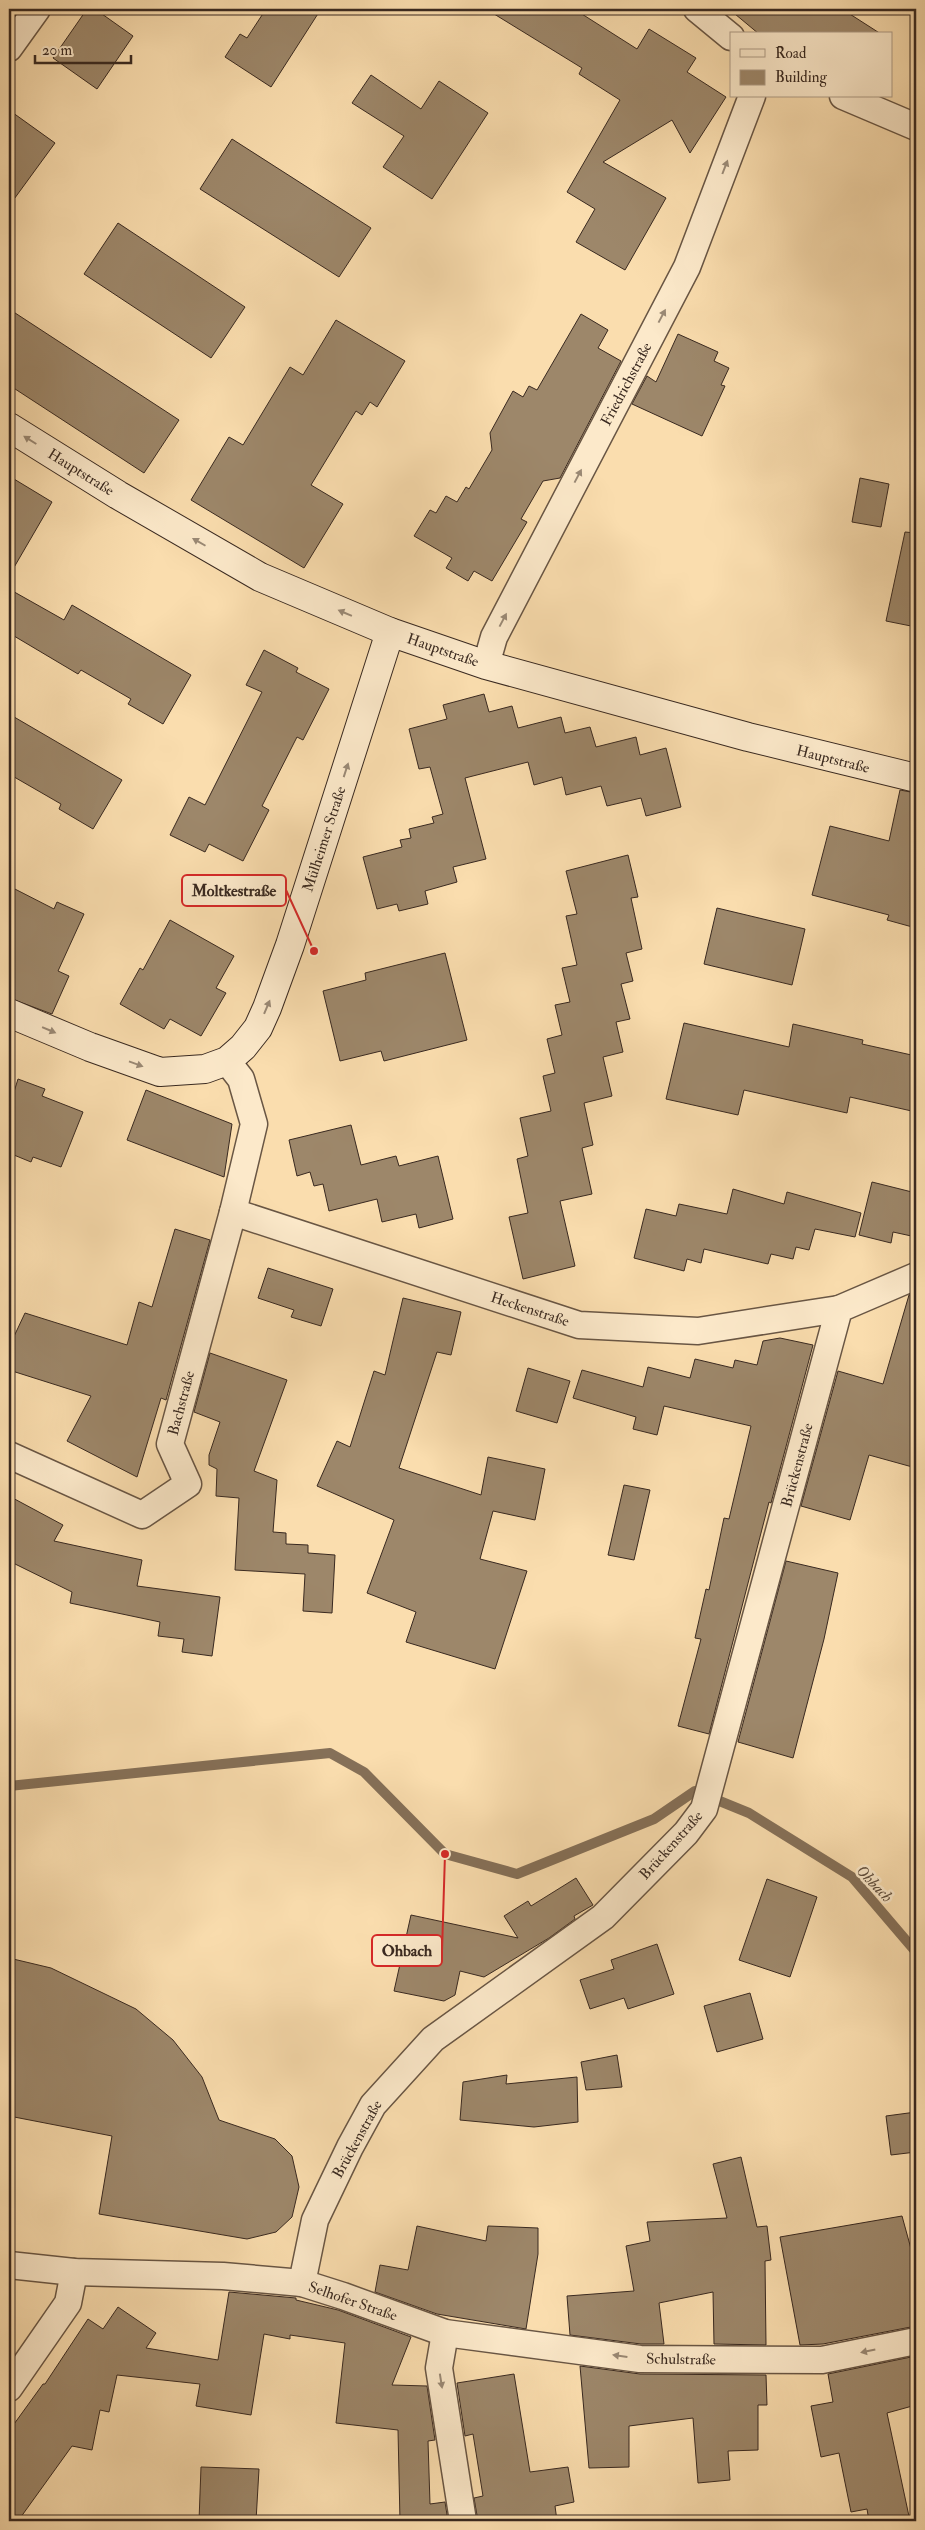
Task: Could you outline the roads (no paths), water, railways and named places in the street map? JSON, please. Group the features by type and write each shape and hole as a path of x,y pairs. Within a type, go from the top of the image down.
{"main road":[{"name":"Hauptstraße","path":"9,427 110,490 260,577 390,632 486,665 748,738 916,778"},
{"name":"Mülheimer Straße","path":"9,1012 90,1047 160,1072 205,1069 227,1061 248,1041 258,1028 267,1008 293,935 390,632"}],"street":[{"path":"9,48 37,9"},
{"path":"696,9 730,36"},
{"name":"Friedrichstraße","path":"486,665 498,628 688,267 751,98"},
{"path":"848,98 916,127"},
{"path":"227,1061 241,1079 254,1124 233,1212"},
{"name":"Heckenstraße","path":"233,1212 579,1325 698,1331 839,1309"},
{"name":"Bachstraße","path":"9,1454 142,1515 188,1484 170,1444 233,1212"},
{"path":"839,1309 916,1276"},
{"name":"Brückenstraße","path":"302,2283 315,2220 350,2147 373,2105 433,2039 603,1917 686,1833 704,1809 839,1309"},
{"name":"Selhofer Straße","path":"9,2265 74,2272 223,2276 302,2283 445,2333"},
{"path":"9,2388 68,2303 74,2272"},
{"path":"445,2333 439,2368 464,2521"},
{"name":"Schulstraße","path":"445,2333 640,2359 822,2360 916,2341"}],"waterway":[{"name":"Ohbach","path":"9,1786 330,1753 364,1772 445,1854 517,1874 654,1819 695,1791 749,1813 852,1877 916,1952"}],"place":[{"name":"Moltkestraße","path":"314,951"},
{"name":"Ohbach","path":"445,1854"}]}
